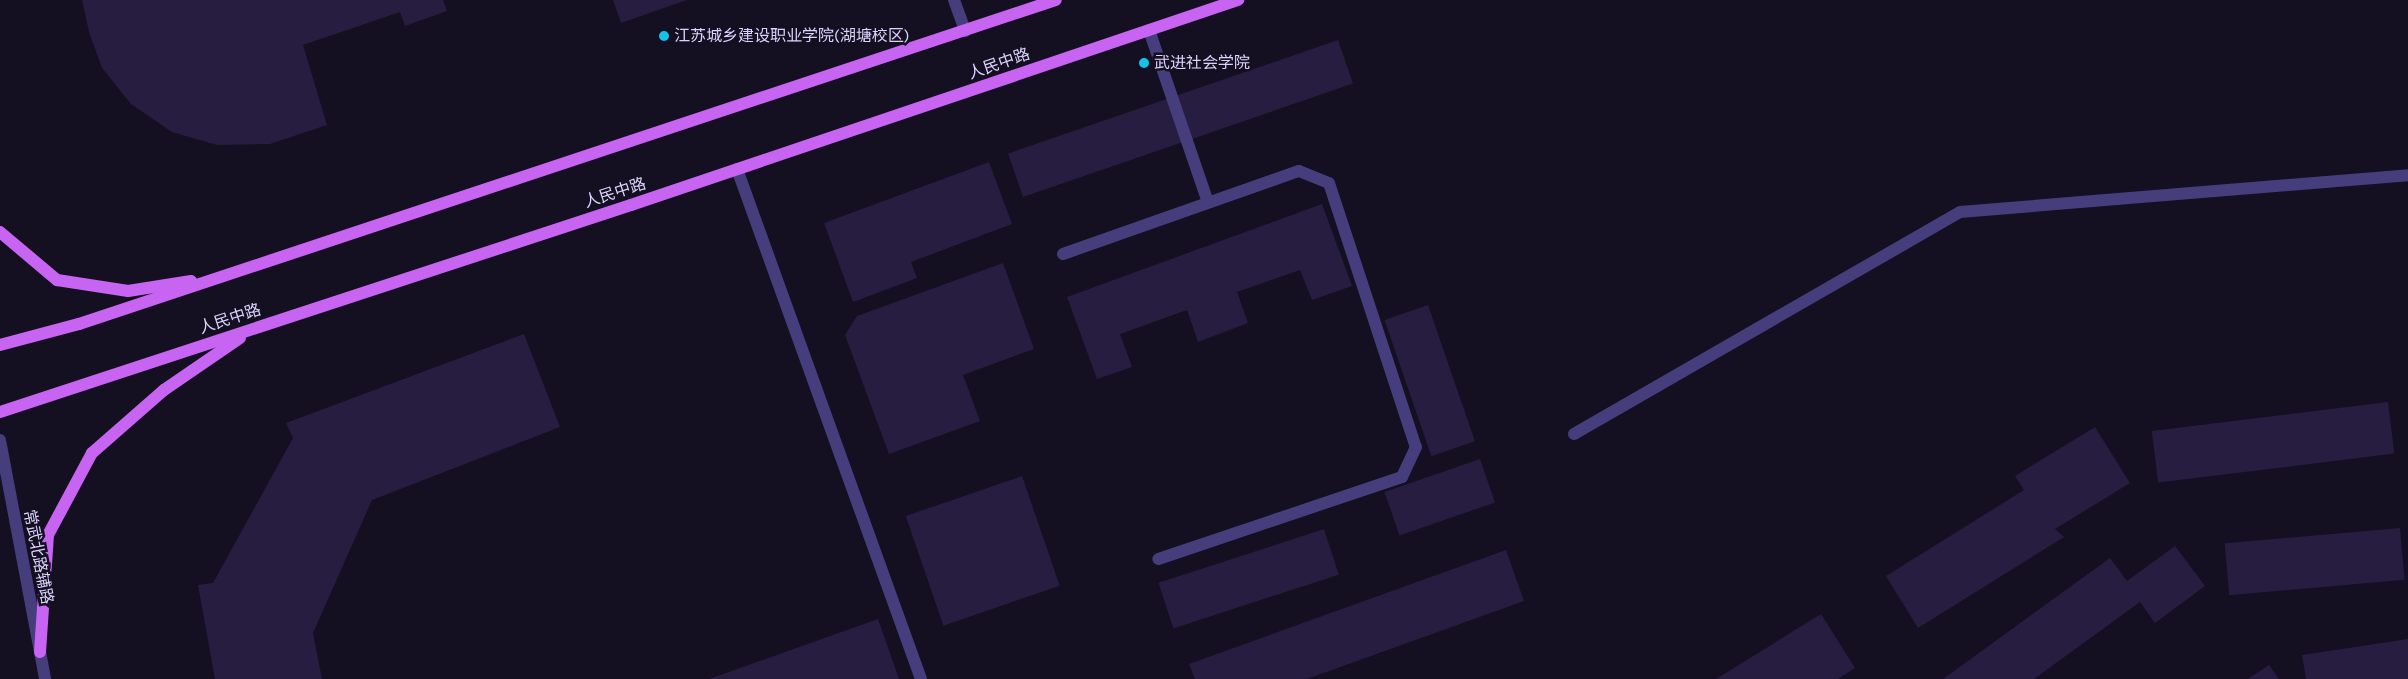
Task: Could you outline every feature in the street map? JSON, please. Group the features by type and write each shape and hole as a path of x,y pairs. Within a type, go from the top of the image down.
{"main road":[{"path":"0,345 79,324 1056,0"},
{"name":"人民中路","path":"0,412 736,169 1238,0"},
{"path":"0,232 57,280 128,291 233,273"},
{"path":"40,652 48,535 92,453 164,390 252,329"}],"street":[{"path":"954,0 965,31"},
{"path":"1149,30 1208,202"},
{"path":"736,169 921,679"},
{"path":"1063,254 1299,171 1329,183 1416,447 1402,477 1158,559"},
{"path":"1574,434 1960,212 2408,175"},
{"name":"常武北路辅路","path":"0,440 45,679"}],"building":[{"path":"82,0 443,0 447,11 405,26 400,12 303,45 327,125 270,144 217,145 172,132 131,104 102,68 89,32"},
{"path":"613,0 687,0 621,23"},
{"path":"1338,40 1353,83 1023,197 1008,154"},
{"path":"989,162 1012,224 911,262 917,278 853,302 824,223"},
{"path":"1322,204 1352,286 1312,300 1300,270 1237,292 1248,323 1198,342 1187,310 1120,334 1132,367 1097,379 1067,297"},
{"path":"1003,263 1034,349 963,375 980,421 889,454 845,335 857,316"},
{"path":"1428,305 1475,441 1431,456 1385,320"},
{"path":"524,334 560,427 372,500 313,633 322,679 215,679 198,585 213,583 293,438 286,423"},
{"path":"2388,402 2394,454 2158,483 2152,431"},
{"path":"2095,427 2130,483 2055,529 2064,537 1918,628 1886,576 2024,490 2015,476"},
{"path":"1480,459 1495,502 1399,535 1385,492"},
{"path":"1022,476 1060,586 943,626 906,516"},
{"path":"2400,528 2405,580 2229,595 2225,543"},
{"path":"1324,529 1339,575 1173,628 1159,583"},
{"path":"2175,546 2205,586 2155,623 2140,602 2034,679 1943,679 2110,558 2127,581"},
{"path":"1506,550 1524,601 1307,679 1195,679 1189,664"},
{"path":"1821,614 1855,668 1838,679 1716,679"},
{"path":"878,619 899,679 709,679"},
{"path":"2408,639 2408,679 2306,679 2302,655"},
{"path":"2269,665 2279,679 2248,679"}],"place":[{"name":"江苏城乡建设职业学院(湖塘校区)","path":"664,36"},
{"name":"武进社会学院","path":"1144,63"}]}
